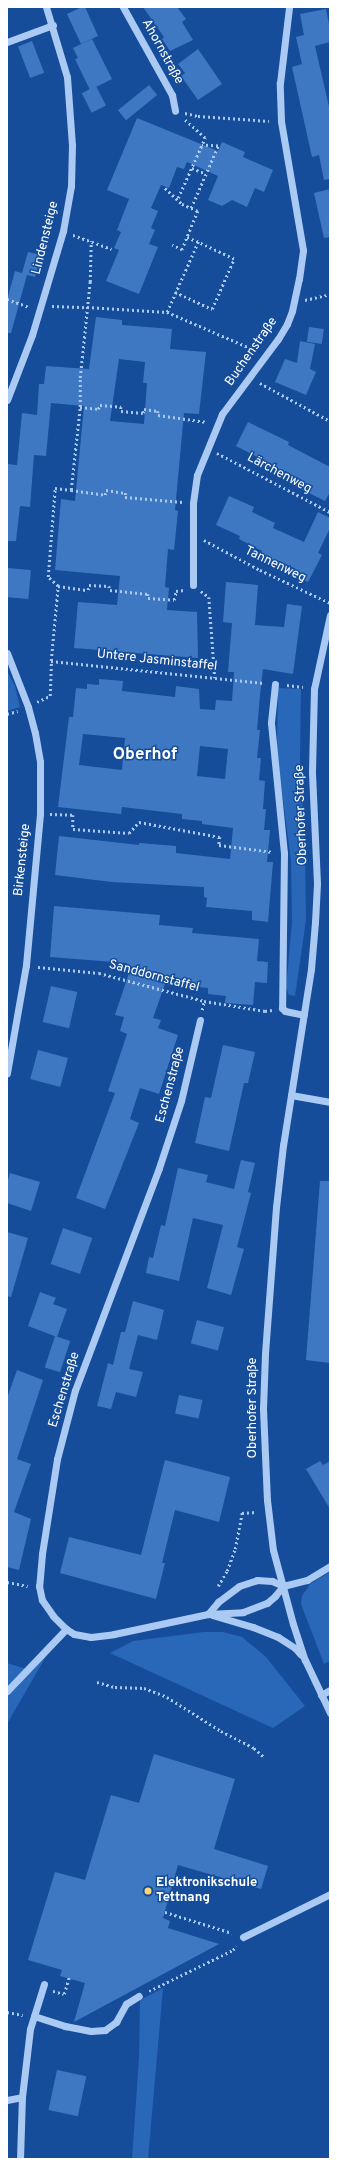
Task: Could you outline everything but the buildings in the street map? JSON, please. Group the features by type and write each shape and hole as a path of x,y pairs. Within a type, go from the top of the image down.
{"street":[{"name":"Lindensteige","path":"7,400 32,335 63,231 71,186 72,145 67,77 53,25 46,7"},
{"name":"Ahornstraße","path":"124,7 172,95 174,111"},
{"name":"Buchenstraße","path":"193,585 193,503 197,475 222,414 278,340 287,324 292,311 299,279 303,250 281,121 280,91 282,49 289,7"},
{"path":"7,42 53,25"},
{"name":"Oberhofer Straße","path":"330,615 314,690 312,773 317,884 311,969 283,1144 276,1207 265,1354 263,1409 268,1511 273,1550 282,1586 305,1660 330,1713"},
{"name":"Birkensteige","path":"7,653 26,700 35,733 40,762 40,814 26,965 7,1073"},
{"name":"Oberhofer Straße","path":"275,684 271,723 284,853 282,1008 285,1011 304,1015"},
{"name":"Eschenstraße","path":"200,1020 181,1101 159,1168 76,1390 57,1459 42,1554 39,1586 42,1600 53,1616 66,1629 74,1634 91,1636 114,1634 208,1614 243,1612 267,1603 275,1596 282,1586"},
{"path":"291,1095 330,1102"},
{"path":"305,1660 295,1648 278,1637 253,1627 230,1622 208,1614 218,1602 239,1586 256,1580 272,1581 282,1586 308,1580 330,1566"},
{"path":"7,1691 66,1629"},
{"path":"321,1695 330,1690"},
{"path":"243,1937 330,1894"},
{"path":"20,2159 22,2097 30,2029 44,1986"},
{"path":"34,2016 66,2026 91,2031 105,2030 116,2022 126,2004 139,1996"},
{"path":"7,2100 22,2097"}],"path":[{"path":"174,111 205,138 178,198"},
{"path":"198,116 271,121"},
{"path":"191,208 218,146 202,145"},
{"path":"192,168 206,174"},
{"path":"164,188 178,198 182,204 198,211 182,250 172,245"},
{"path":"63,231 112,248"},
{"path":"175,292 212,309 234,259 187,238"},
{"path":"70,490 80,407 80,378 87,306 91,241"},
{"path":"167,312 198,242"},
{"path":"307,300 330,294"},
{"path":"7,299 26,306"},
{"path":"52,307 87,306 167,312 251,348"},
{"path":"254,380 330,421"},
{"path":"80,407 98,409 100,405 121,407 121,411 143,413 144,409 158,411 158,415 200,420"},
{"name":"Lärchenweg","path":"218,453 330,512"},
{"path":"176,502 125,497 126,493 106,490 105,495 55,488 48,577 58,586 88,590 89,585 109,586 110,590 148,594 148,598 174,600 176,591 180,592"},
{"name":"Tannenweg","path":"211,544 330,604"},
{"path":"193,585 209,597 215,678"},
{"path":"50,696 51,661 58,586"},
{"name":"Untere Jasminstaffel","path":"51,661 294,686"},
{"path":"7,714 19,710"},
{"path":"55,814 73,815 72,829 129,833 139,822 220,837 219,845 275,852"},
{"name":"Sanddornstaffel","path":"38,967 99,973 204,1001 264,1011"},
{"path":"212,1590 222,1580 230,1564 235,1549 242,1513 268,1511"},
{"path":"7,1582 21,1585"},
{"path":"97,1682 115,1687 144,1688 167,1697 221,1731 254,1748 264,1757"},
{"path":"139,1996 233,1950 243,1937 165,1912"},
{"path":"44,1986 64,1994 69,1978"}],"shaded area":[{"path":"7,671 15,686 20,707 7,711"},
{"path":"278,688 301,689 300,755 305,852 306,920 295,996 289,995 286,988 292,922 291,861 277,753"},
{"path":"330,1572 330,1661 324,1664 301,1604 302,1596 310,1584"},
{"path":"204,1632 223,1632 242,1637 266,1657 305,1706 273,1728 110,1653 133,1641"},
{"path":"57,1637 7,1724 7,1663 26,1669"},
{"path":"163,1988 148,2159 132,2159 139,2058 140,2000"}],"place":[{"name":"Elektronikschule Tettnang","path":"148,1891"}],"district":[{"name":"Oberhof","path":"145,756"}]}
